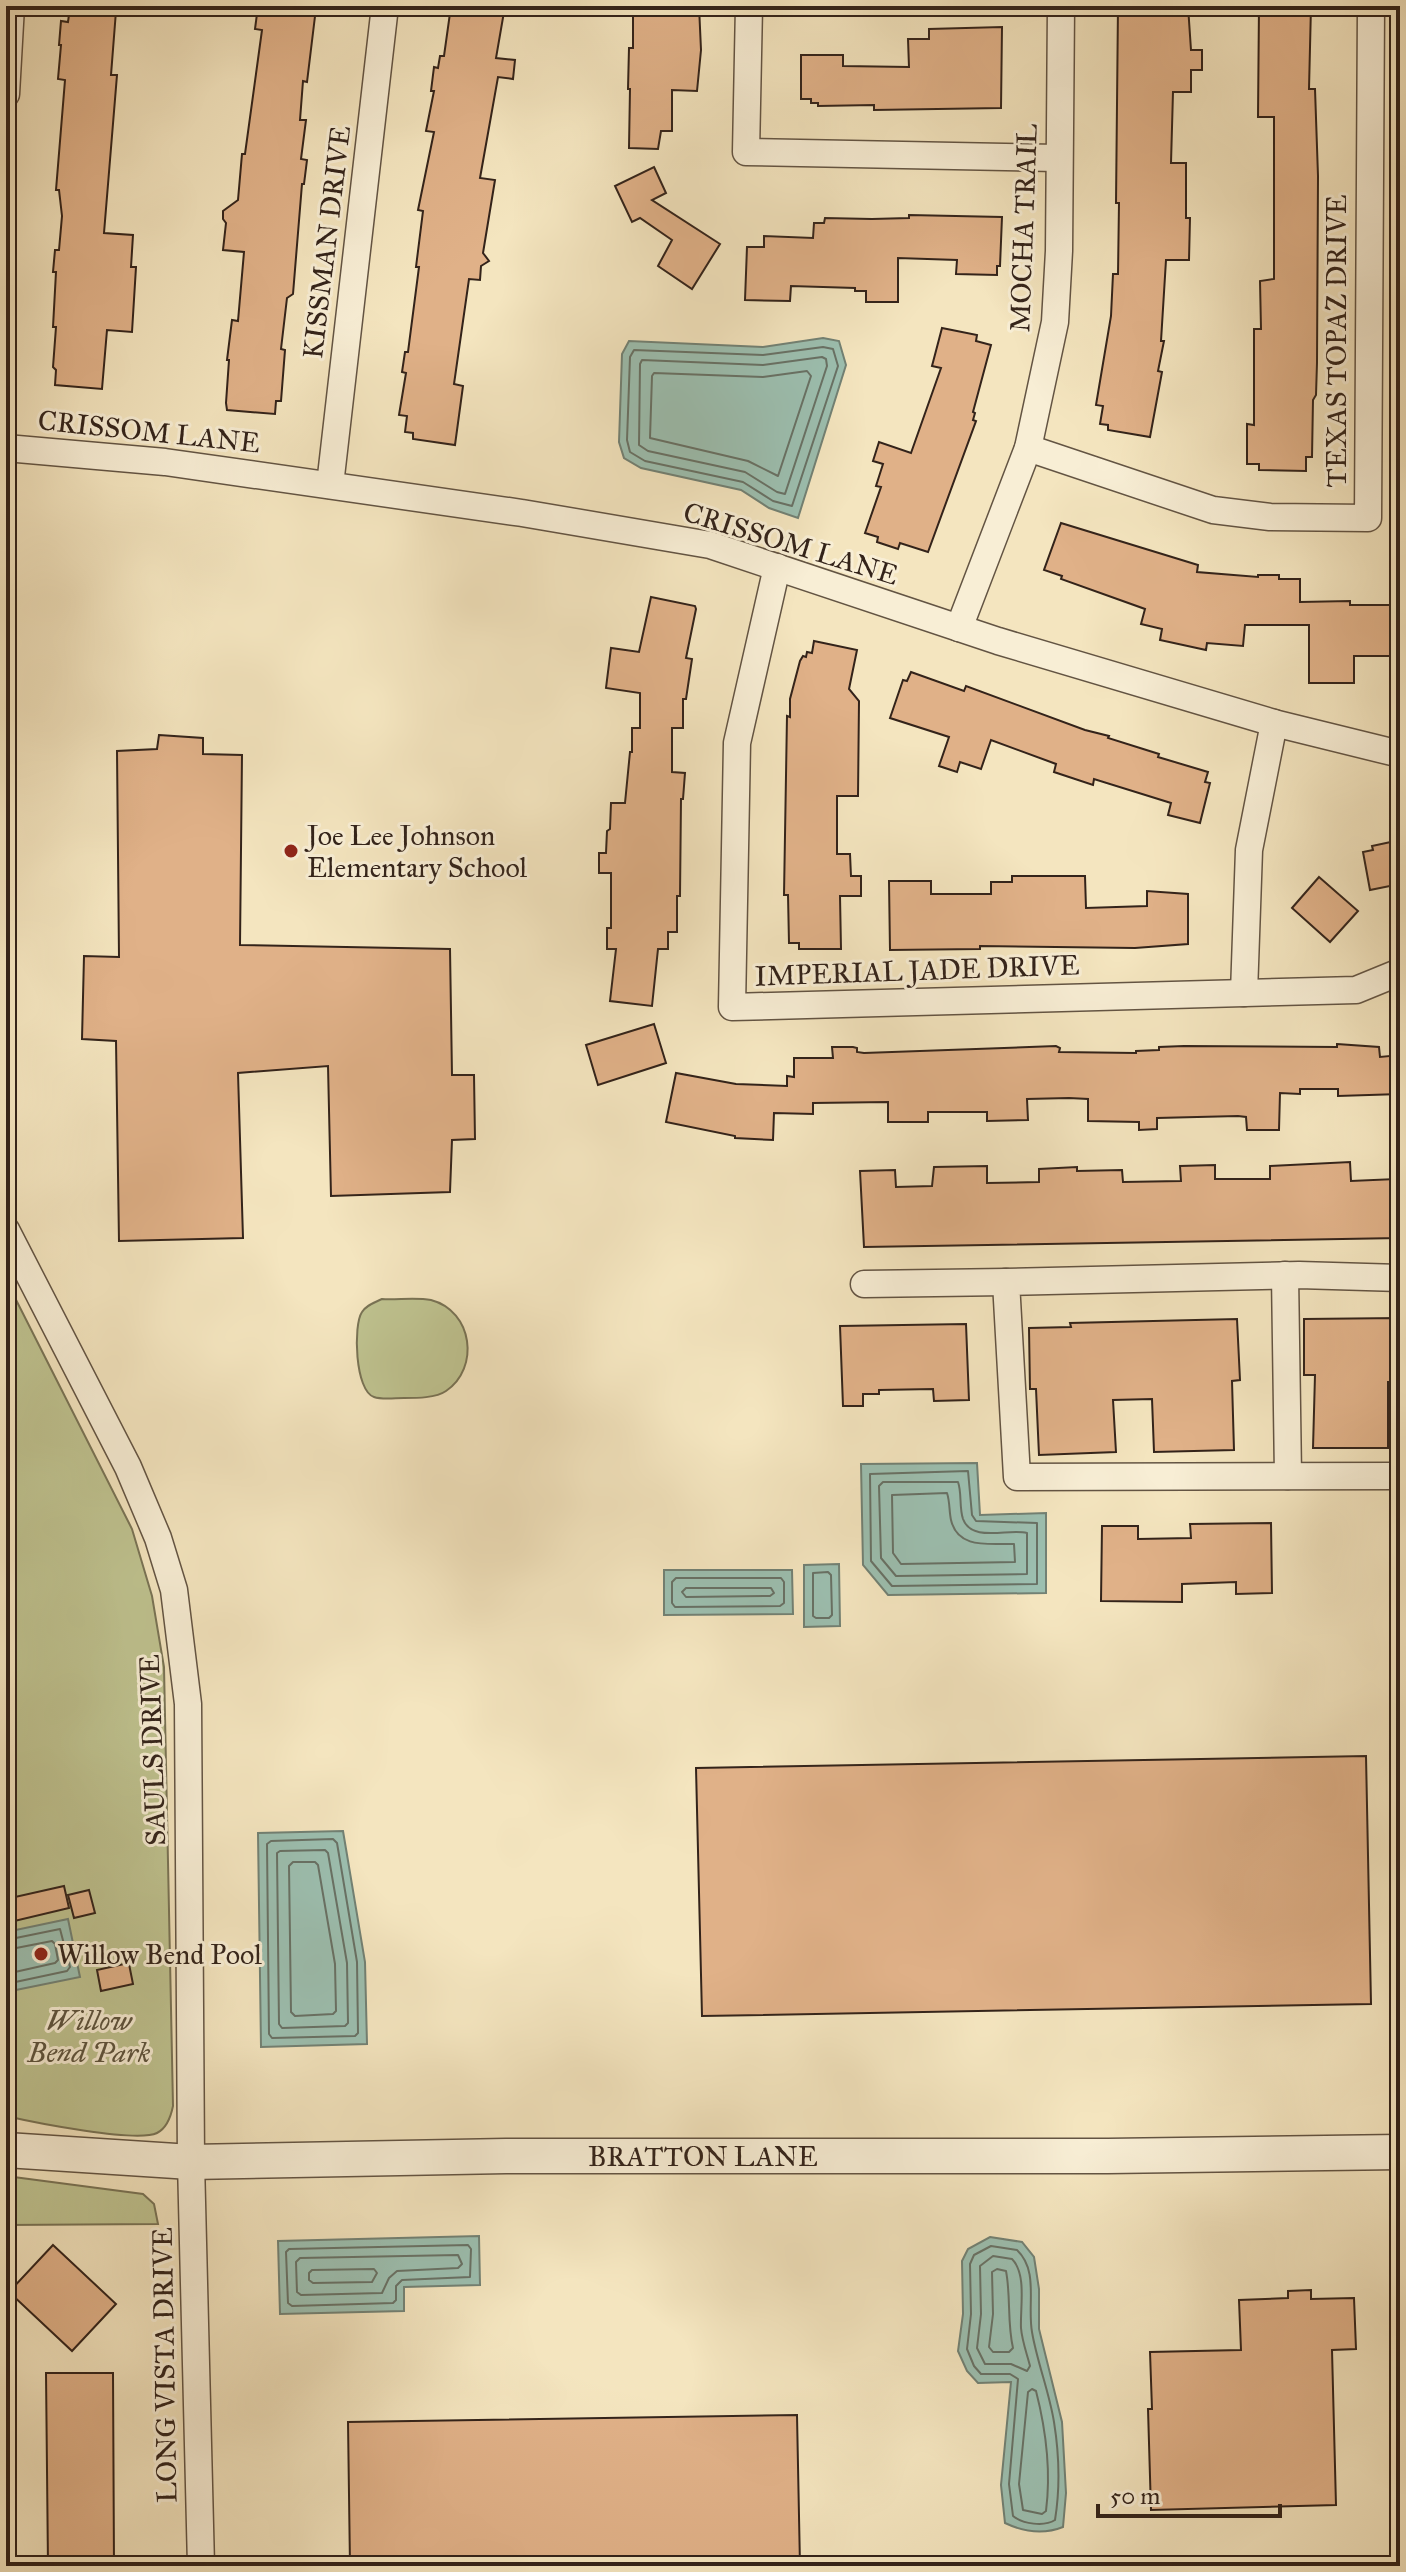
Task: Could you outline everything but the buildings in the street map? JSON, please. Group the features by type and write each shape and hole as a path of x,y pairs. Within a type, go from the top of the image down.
{"street":[{"path":"6,94 11,6"},
{"name":"KISSMAN DRIVE","path":"330,485 385,6"},
{"path":"749,6 746,152 1058,158"},
{"name":"MOCHA TRAIL","path":"959,628 1028,448 1055,322 1059,251 1061,6"},
{"name":"TEXAS TOPAZ DRIVE","path":"1028,448 1213,510 1270,517 1368,518 1371,6"},
{"name":"CRISSOM LANE","path":"6,448 165,462 710,545 959,628 1274,723 1400,754"},
{"name":"IMPERIAL JADE DRIVE","path":"777,567 737,743 732,1007 1356,990 1400,972"},
{"path":"1244,993 1249,850 1274,723"},
{"name":"SAULS DRIVE","path":"6,1230 128,1467 158,1538 174,1590 188,1704 191,2162"},
{"path":"864,1284 1285,1275 1400,1278"},
{"path":"1285,1275 1288,1476"},
{"path":"1006,1282 1017,1477 1400,1476"},
{"name":"BRATTON LANE","path":"6,2150 191,2162 506,2156 1108,2156 1400,2152"},
{"name":"LONG VISTA DRIVE","path":"191,2162 201,2566"}],"green space":[{"name":"Willow Bend Park","path":"6,1280 132,1529 152,1596 164,1667 173,2106 163,2128 146,2135 83,2130 6,2116"},
{"path":"382,1299 431,1300 445,1306 456,1316 467,1341 467,1355 457,1381 446,1391 426,1397 389,1399 374,1397 368,1392 359,1371 357,1330 364,1310"},
{"path":"6,2176 143,2194 154,2204 158,2224 6,2225"}],"water":[{"path":"823,338 839,341 846,365 798,518 769,508 741,490 641,468 624,458 619,442 622,354 629,341 763,347"},
{"path":"977,1463 980,1515 1046,1513 1046,1593 888,1595 863,1565 861,1464"},
{"path":"839,1564 840,1626 804,1627 804,1565"},
{"path":"664,1570 792,1570 793,1614 664,1615"},
{"path":"343,1831 365,1962 367,2044 261,2047 258,1833"},
{"name":"Willow Bend Pool","path":"68,1919 80,1977 6,1992 6,1932"},
{"path":"479,2236 480,2285 404,2287 404,2311 280,2314 278,2241"},
{"path":"990,2237 1022,2242 1034,2257 1039,2289 1039,2329 1062,2422 1066,2493 1063,2527 1048,2531 1019,2529 1005,2523 1001,2485 1011,2382 978,2383 967,2371 958,2351 963,2314 962,2261 968,2249"}],"place":[{"name":"Joe Lee Johnson Elementary School","path":"291,851"},
{"name":"Willow Bend Pool","path":"41,1954"}]}
